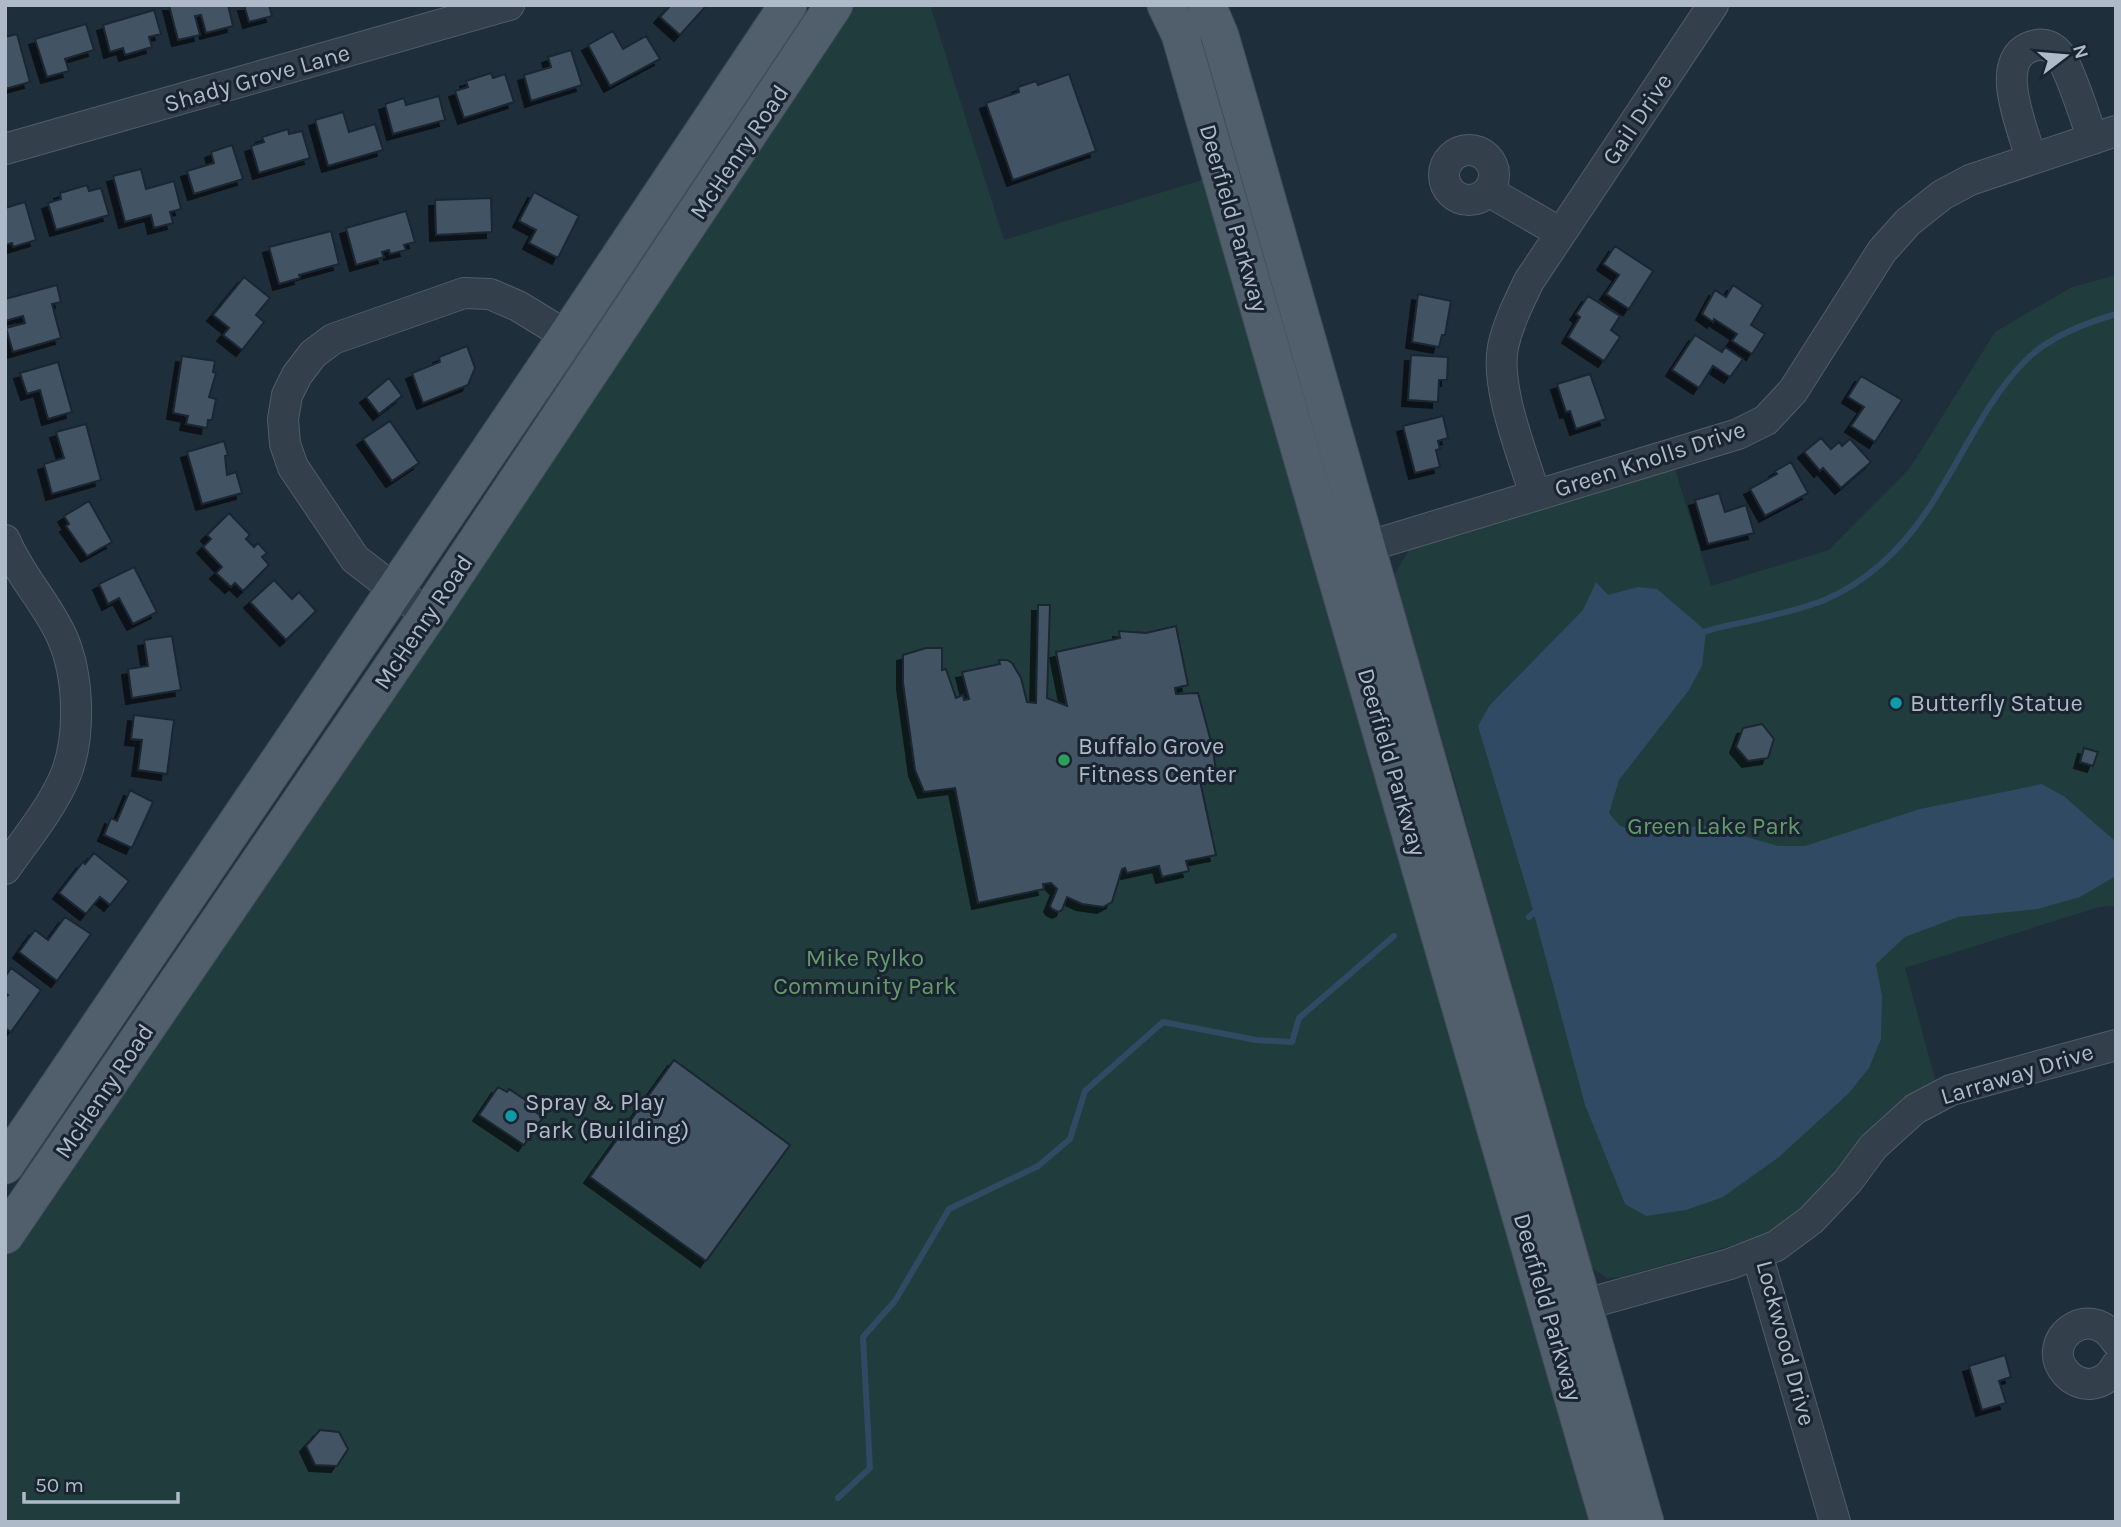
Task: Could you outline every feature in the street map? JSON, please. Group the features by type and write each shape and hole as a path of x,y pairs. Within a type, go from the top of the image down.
{"main road":[{"name":"McHenry Road","path":"5,1165 788,5"},
{"name":"McHenry Road","path":"5,1236 428,615 834,5"},
{"name":"Deerfield Parkway","path":"1166,5 1180,34 1415,839 1567,1309 1645,1522"},
{"name":"Deerfield Parkway","path":"1207,5 1220,36 1366,547 1567,1309 1609,1522"}],"street":[{"name":"Shady Grove Lane","path":"5,149 447,14 509,5"},
{"name":"Gail Drive","path":"1535,495 1503,389 1502,350 1511,318 1529,281 1713,5"},
{"name":"Green Knolls Drive","path":"1366,547 1738,435 1766,420 1793,391 1882,251 1908,222 1941,195 1970,180 2104,135 2062,58 2049,46 2038,44 2026,48 2015,59 2010,78 2031,158"},
{"path":"1488,191 1561,233"},
{"path":"428,615 355,559 293,467 285,444 283,419 287,395 297,375 313,354 333,339 464,293 490,294 518,306 567,336"},
{"path":"5,540 12,557 62,637 75,683 75,733 66,773 48,806 5,869"},
{"name":"Larraway Drive","path":"1860,1165 1873,1147 1915,1109 1951,1090 2116,1045"},
{"name":"Lockwood Drive","path":"1835,1522 1757,1254 1776,1246 1811,1220 1860,1165"},
{"path":"1567,1309 1757,1254"},
{"path":"2116,1341 2103,1327 2084,1323 2066,1332 2058,1350 2062,1369 2077,1382 2097,1383 2106,1378 2116,1366"}],"green space":[{"name":"Mike Rylko Community Park","path":"849,5 930,5 1004,240 1209,178 1594,1522 5,1522 5,1259 797,88"},
{"name":"Green Lake Park","path":"2116,275 2116,906 2099,907 1905,968 1936,1083 1817,1197 1770,1233 1622,1277 1607,1278 1588,1265 1456,786 1392,578 1411,547 1674,466 1711,586 1829,550 1910,468 1995,332 2072,287"}],"water":[{"path":"1596,582 1608,595 1638,587 1657,589 1706,631 1702,666 1689,690 1619,780 1609,813 1620,826 1630,829 1709,826 1778,846 1805,846 1920,809 2042,784 2065,797 2116,842 2116,876 2080,897 2038,909 1958,917 1905,937 1876,964 1882,996 1881,1039 1869,1068 1849,1093 1779,1157 1723,1197 1686,1210 1646,1216 1625,1204 1585,1105 1531,903 1478,726 1489,706 1583,610"}],"building":[{"path":"169,5 228,5 233,26 206,33 201,15 195,16 200,35 178,40"},
{"path":"244,5 269,5 272,16 249,22"},
{"path":"671,5 707,5 680,35 660,17"},
{"path":"154,10 161,34 149,37 152,47 125,55 123,48 110,52 103,25"},
{"path":"86,24 94,50 65,59 69,71 47,77 35,39"},
{"path":"613,31 623,49 646,36 660,59 610,86 588,45"},
{"path":"17,34 30,82 5,89 5,37"},
{"path":"571,50 582,85 531,101 524,75 551,67 548,57"},
{"path":"491,73 493,78 505,74 514,102 464,118 455,91 468,87 466,81"},
{"path":"1069,74 1096,151 1013,180 986,103 1019,92 1018,87 1036,81 1038,85"},
{"path":"439,96 445,120 393,134 385,104 404,98 406,105"},
{"path":"343,112 349,132 375,124 383,150 328,166 315,120"},
{"path":"288,129 289,134 302,131 310,158 259,173 251,146 264,142 262,137"},
{"path":"232,145 243,179 194,194 187,171 214,163 211,152"},
{"path":"141,169 146,189 174,181 181,209 170,212 173,223 154,228 151,215 125,222 113,176"},
{"path":"87,185 89,191 101,188 109,215 56,230 48,203 61,199 60,193"},
{"path":"534,192 579,216 558,258 529,243 536,230 519,221"},
{"path":"491,198 492,232 436,235 435,200"},
{"path":"25,202 36,240 13,247 12,243 5,245 5,208"},
{"path":"406,211 415,242 404,245 406,250 390,254 389,250 382,252 384,257 356,265 346,228"},
{"path":"331,231 339,264 299,275 300,278 279,284 269,247"},
{"path":"1615,246 1653,271 1629,309 1606,294 1619,275 1603,264"},
{"path":"244,277 270,298 256,315 264,322 242,350 223,335 229,328 213,315"},
{"path":"57,285 61,302 52,304 61,338 13,352 6,328 25,323 23,316 5,321 5,299"},
{"path":"1733,285 1763,305 1751,325 1765,334 1752,354 1732,341 1737,334 1702,314 1715,290 1726,297"},
{"path":"1418,294 1451,301 1445,335 1442,335 1439,347 1412,342"},
{"path":"1588,296 1620,316 1611,330 1620,337 1604,361 1568,337 1580,317 1576,314"},
{"path":"1695,335 1722,352 1725,347 1743,359 1730,377 1713,366 1699,388 1672,370"},
{"path":"467,346 475,368 468,385 423,403 412,373 440,362 439,357"},
{"path":"1411,355 1448,357 1447,380 1439,380 1438,402 1408,400"},
{"path":"182,356 215,361 213,372 216,373 209,397 216,399 212,420 208,420 207,428 186,424 188,416 173,413"},
{"path":"58,362 72,412 48,419 40,390 27,394 20,373"},
{"path":"1590,374 1606,419 1576,429 1570,411 1566,412 1557,384"},
{"path":"1861,376 1902,400 1875,442 1851,426 1864,407 1848,397"},
{"path":"389,378 402,396 379,414 366,397"},
{"path":"1443,416 1448,438 1438,441 1440,449 1436,450 1440,467 1415,473 1403,426"},
{"path":"390,421 419,463 392,481 363,439"},
{"path":"86,424 101,480 52,494 44,464 64,458 56,432"},
{"path":"1821,438 1831,449 1839,442 1842,446 1850,439 1871,462 1841,488 1823,468 1820,471 1804,452"},
{"path":"224,441 228,455 225,456 227,475 236,472 242,493 202,504 187,452"},
{"path":"1791,462 1808,493 1765,516 1750,489 1777,474 1775,471"},
{"path":"1719,493 1725,512 1746,505 1754,533 1708,544 1695,500"},
{"path":"89,501 112,542 87,556 66,526 69,524 64,516"},
{"path":"229,513 250,535 246,539 254,547 258,543 267,553 262,557 269,565 243,591 235,583 231,587 216,573 222,567 203,547 211,539 207,535"},
{"path":"134,567 157,612 133,624 119,598 108,604 99,584"},
{"path":"274,580 292,599 299,592 316,611 286,640 250,602"},
{"name":"Buffalo Grove Fitness Center","path":"1038,605 1050,605 1047,698 1067,706 1056,652 1120,638 1119,631 1146,633 1176,626 1188,685 1175,688 1176,694 1198,693 1213,749 1216,772 1200,781 1216,855 1186,861 1189,871 1162,877 1159,866 1127,873 1125,868 1122,869 1112,902 1103,907 1082,904 1067,897 1062,910 1058,912 1050,906 1057,889 1051,883 1043,884 1044,889 978,903 955,788 924,792 915,770 903,683 903,655 926,648 942,648 942,670 946,669 956,698 963,695 964,700 969,699 962,672 1007,660 1012,663 1021,678 1027,702 1036,703"},
{"path":"172,636 181,690 132,698 128,669 148,666 144,640"},
{"path":"134,715 174,720 167,774 138,770 142,740 131,739"},
{"path":"1762,724 1774,739 1768,758 1748,761 1736,747 1743,728"},
{"path":"2084,748 2098,752 2093,766 2080,762"},
{"path":"130,790 153,802 132,848 104,835 111,818 117,821"},
{"path":"94,853 129,881 110,905 100,897 86,914 59,893 83,862 85,864"},
{"path":"65,917 91,934 57,981 19,952 35,930 48,940"},
{"path":"11,968 41,990 11,1032 5,1028 5,998 8,995 5,993 5,977"},
{"path":"674,1060 790,1145 706,1261 590,1177"},
{"name":"Spray & Play Park (Building)","path":"498,1087 507,1092 509,1089 533,1105 531,1109 543,1117 524,1145 479,1115"},
{"path":"2005,1355 2011,1377 1999,1381 2006,1403 1982,1410 1969,1366"},
{"path":"320,1430 339,1432 348,1449 337,1466 315,1465 306,1446"}],"waterway":[{"path":"1699,634 1817,603 1848,588 1881,564 1923,517 1988,409 2026,360 2045,344 2068,332 2116,314"},
{"path":"1529,917 1539,908"},
{"path":"838,1498 870,1468 863,1337 895,1301 949,1209 1038,1166 1070,1139 1085,1091 1163,1022 1256,1040 1292,1042 1299,1018 1394,936"}],"place":[{"name":"Butterfly Statue","path":"1896,703"},
{"name":"Buffalo Grove Fitness Center","path":"1064,760"},
{"name":"Spray & Play Park (Building)","path":"511,1116"}]}
